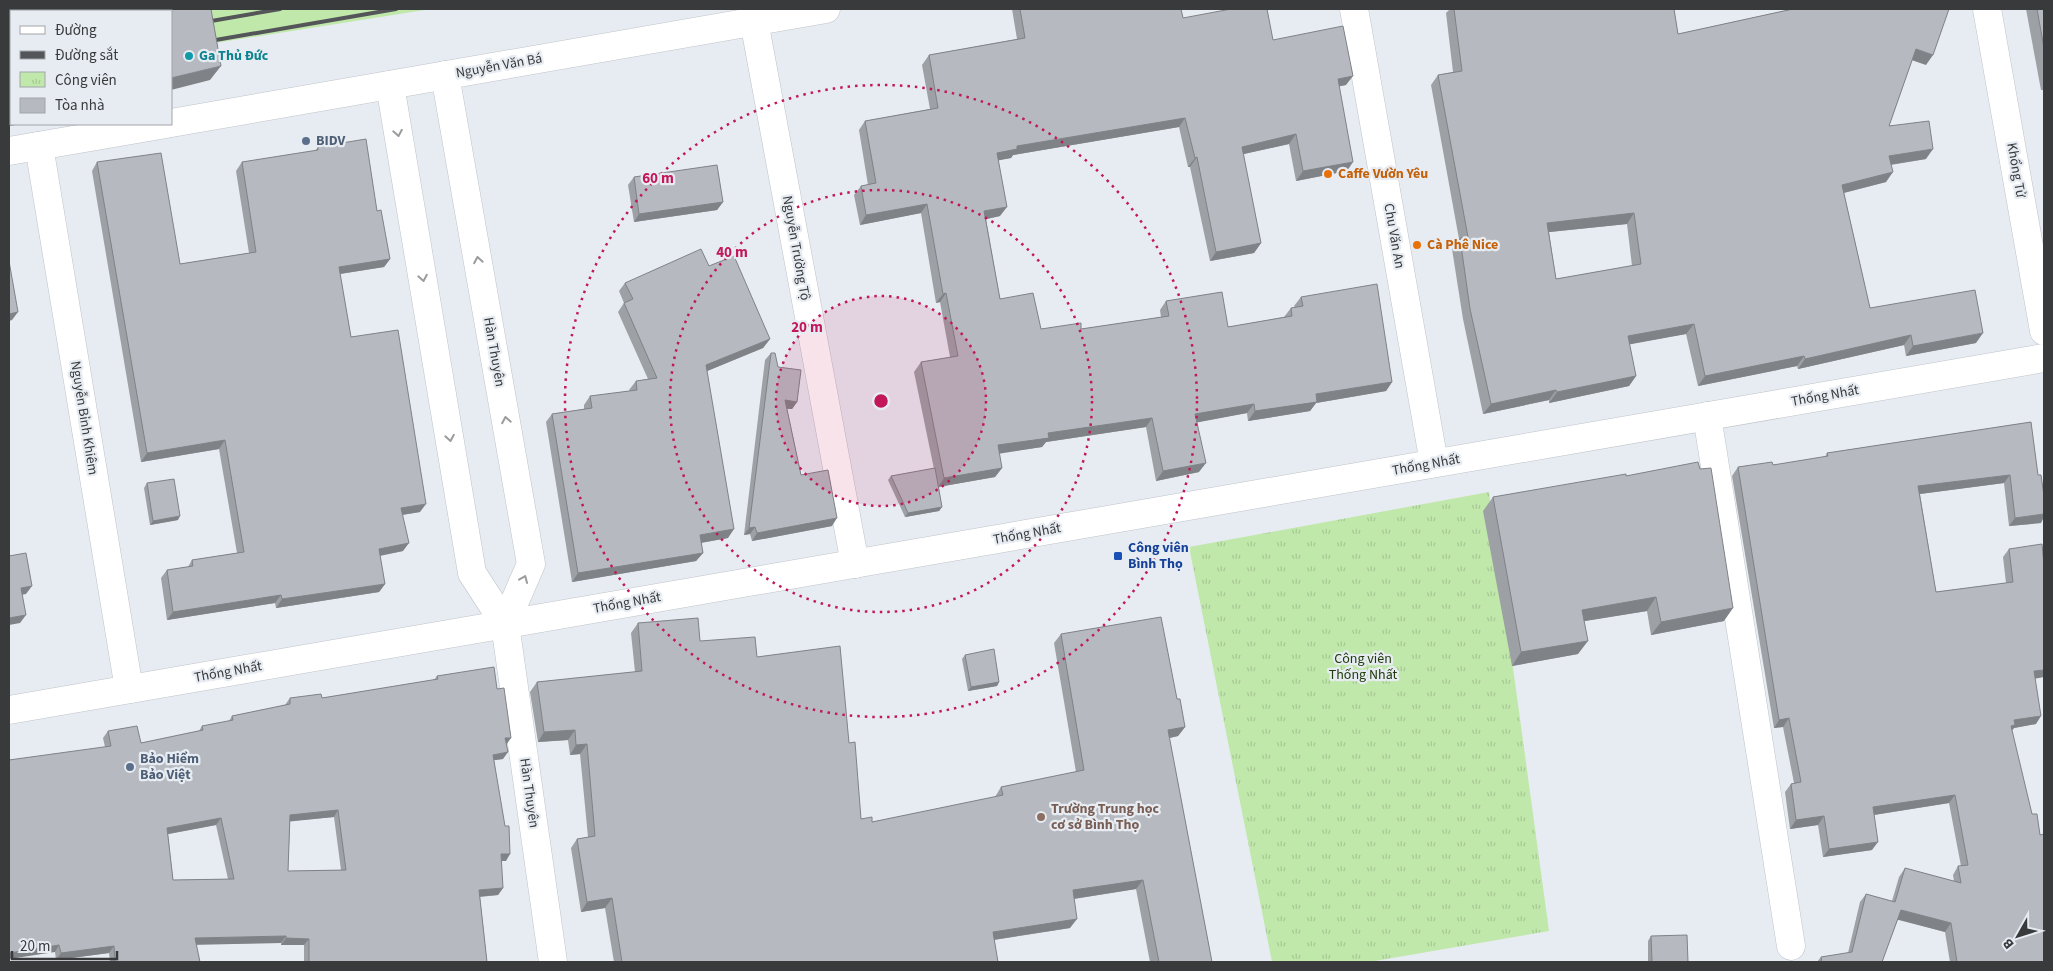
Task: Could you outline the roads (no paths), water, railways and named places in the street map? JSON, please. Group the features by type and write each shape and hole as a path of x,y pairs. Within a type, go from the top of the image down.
{"street":[{"name":"Nguyễn Văn Bá","path":"172,123 826,9"},
{"name":"Chu Văn An","path":"1354,9 1434,463"},
{"name":"Khổng Tử","path":"1987,9 2044,331"},
{"name":"Nguyễn Trường Tộ","path":"754,21 855,564"},
{"name":"Hàn Thuyên","path":"445,75 531,564 505,624"},
{"name":"Hàn Thuyên","path":"390,85 472,572 505,624 553,962"},
{"path":"9,151 160,125"},
{"name":"Nguyễn Bỉnh Khiêm","path":"39,146 129,689"},
{"name":"Thống Nhất","path":"9,710 2044,358"},
{"path":"1707,416 1791,946"}],"railway":[{"path":"172,28 280,9"},
{"path":"204,42 396,9"}],"place":[{"name":"Ga Thủ Đức","path":"189,56"},
{"name":"BIDV","path":"306,141"},
{"name":"Caffe Vườn Yêu","path":"1328,174"},
{"name":"Cà Phê Nice","path":"1417,245"},
{"name":"Công viên Bình Thọ","path":"1118,556"},
{"name":"Bảo Hiểm Bảo Việt","path":"130,767"},
{"name":"Trường Trung học cơ sở Bình Thọ","path":"1041,817"}],"park label":[{"name":"Công viên Thống Nhất","path":"1363,668"}]}
